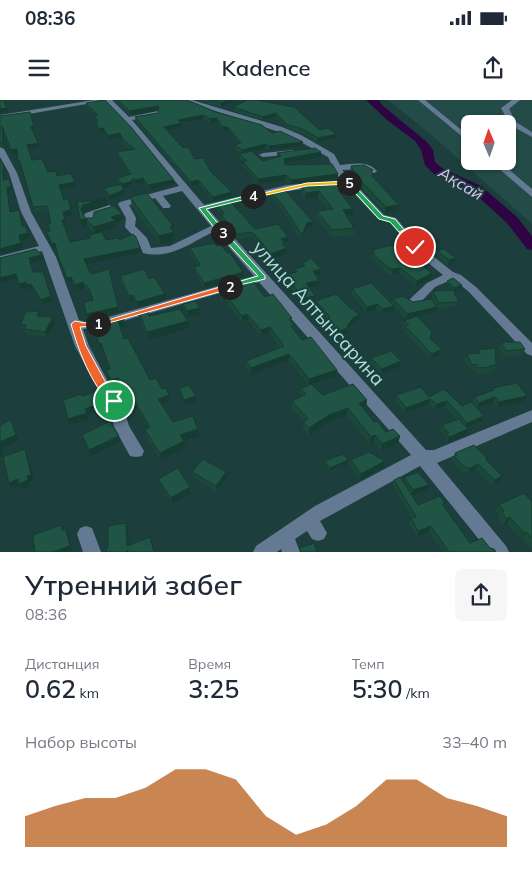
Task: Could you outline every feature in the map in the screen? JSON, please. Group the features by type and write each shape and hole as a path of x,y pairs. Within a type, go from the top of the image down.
{"street":[{"path":"0,117 108,100"},
{"name":"улица Алтынсарина","path":"108,100 128,119 218,227 422,457 500,552"},
{"path":"185,100 221,109 279,129 330,156 348,182 381,217 393,220 415,247 451,275 463,280 532,351"},
{"path":"421,100 461,133"},
{"path":"517,100 505,108 512,123 532,135"},
{"path":"221,109 236,106"},
{"path":"128,119 155,113"},
{"path":"263,155 316,148"},
{"path":"0,149 13,174 26,212 51,257 82,346 105,390 114,401 120,414 121,425 136,451"},
{"path":"337,168 366,166 373,171"},
{"path":"504,170 532,194"},
{"path":"202,208 300,186 348,182"},
{"path":"184,186 124,204 132,218 130,227 143,240 147,251 157,252 171,249 218,227"},
{"path":"90,221 89,215 112,208 120,200 184,186"},
{"path":"157,194 166,206"},
{"path":"0,259 46,246"},
{"path":"415,301 431,284 451,275"},
{"path":"75,324 85,326 98,324 262,277"},
{"path":"262,552 288,544 314,526 345,498 422,457 435,457 532,416"},
{"path":"86,534 92,552"}],"shaded area":[{"path":"388,100 532,100 532,224 471,170 516,170 516,115 461,115 461,161"}],"building":[{"path":"0,100 3,100 7,108 0,109"},
{"path":"105,100 131,127 174,180 148,185 143,178 135,180 134,178 130,182 122,184 117,178 131,174 117,152 135,149 123,140 120,133 108,136 103,128 99,129 96,122 98,121 94,116 98,115 86,103"},
{"path":"117,100 187,100 216,112 262,125 270,132 280,131 303,142 269,146 266,144 242,150 234,145 241,143 228,127 222,127 217,118 210,119 203,115 178,120 182,123 164,127 183,148 188,147 195,159 203,158 211,172 232,192 213,197 198,180 191,182 135,117 158,113 159,106 129,111"},
{"path":"210,100 228,100 221,103"},
{"path":"247,100 294,107 320,130 328,128 337,134 318,138 302,129 288,125 276,113 263,117 233,107"},
{"path":"30,112 34,126 31,127 38,143 27,145 32,160 42,159 48,172 56,171 57,176 71,173 75,182 59,185 64,200 68,199 71,210 63,212 65,219 62,220 70,242 91,238 89,235 102,232 106,240 118,238 119,240 133,234 136,237 140,248 84,259 91,274 109,269 118,307 86,314 84,302 93,300 89,288 83,282 75,285 71,277 67,278 55,243 52,244 46,231 50,231 48,224 51,223 47,206 33,207 20,161 18,161 17,149 11,150 2,126 3,143 0,142 0,116"},
{"path":"315,148 321,152 284,159 285,165 332,164 338,174 291,180 286,175 258,179 243,162 247,161 239,154 252,151 262,161 281,156 277,153"},
{"path":"0,159 3,164 3,180 9,179 11,186 7,188 10,212 19,210 22,226 25,225 28,233 19,235 21,243 0,249"},
{"path":"364,165 373,170 371,171 374,174 371,175 399,205 386,207 356,176 351,166"},
{"path":"346,181 353,188 338,190 353,209 343,210 354,228 332,230 317,211 333,209 319,191 306,193 301,186"},
{"path":"121,184 124,190 109,196 104,188"},
{"path":"286,191 313,222 307,223 302,235 282,204 271,193"},
{"path":"147,193 173,226 170,227 174,232 159,236 130,197"},
{"path":"106,198 83,205 81,209 85,218 93,218 94,212 114,206 122,214 111,217 115,221 93,227 86,219 80,220 77,200 82,202 90,200 91,202"},
{"path":"230,201 255,229 278,224 288,237 281,239 285,243 282,244 287,248 262,257 254,249 264,245 252,232 237,234 221,215 224,214 217,204"},
{"path":"214,243 216,246 221,245 227,253 230,253 243,272 204,283 194,267 200,265 190,248"},
{"path":"392,245 415,266 420,264 432,273 417,281 400,268 393,269 387,267 372,253 375,253 372,250"},
{"path":"36,249 42,255 29,258 33,272 43,272 51,296 41,300 31,284 27,285 26,282 19,284 16,274 0,278 0,258"},
{"path":"444,249 456,258 449,260 437,250"},
{"path":"311,258 321,269 313,271 319,281 306,283 315,296 304,298 284,275 297,272 295,269 305,266 302,264"},
{"path":"144,269 149,279 154,277 165,294 137,302 133,295 129,296 120,276"},
{"path":"453,278 462,285 454,288 447,281"},
{"path":"253,281 265,297 273,294 292,318 289,319 294,326 291,326 302,340 311,337 337,370 309,379 289,354 251,368 246,361 284,346 270,327 261,330 247,314 242,316 220,289"},
{"path":"371,283 394,306 383,309 377,304 367,307 352,289"},
{"path":"453,290 459,302 439,303 433,291"},
{"path":"336,294 360,315 353,318 347,326 348,328 336,332 325,319 330,317 316,301"},
{"path":"403,296 413,302 431,299 437,307 407,314 393,299"},
{"path":"196,301 200,308 187,311 183,304"},
{"path":"147,308 149,316 180,309 188,321 147,332 138,311"},
{"path":"39,311 37,316 53,317 45,332 24,329 26,325 21,325 25,312"},
{"path":"123,316 124,320 118,321 124,339 128,338 150,380 156,378 162,389 166,388 169,395 158,399 173,422 193,416 198,429 180,435 184,441 160,453 145,430 150,427 135,402 130,404 118,378 111,380 106,370 110,369 101,343 99,344 95,328 93,329 91,323"},
{"path":"417,316 432,332 430,339 442,349 432,354 405,326 409,325 404,321"},
{"path":"501,342 520,342 525,349 506,351"},
{"path":"495,348 496,365 490,367 478,368 476,364 472,365 467,354 480,353 478,350"},
{"path":"391,351 401,361 382,369 371,358"},
{"path":"517,383 527,396 499,402 495,397 479,403 474,397 494,390 492,388"},
{"path":"311,384 323,395 353,384 367,400 359,403 374,422 377,421 386,432 393,429 400,436 382,444 375,435 371,437 348,408 329,415 309,428 303,422 308,419 292,401 306,394 301,389"},
{"path":"189,385 196,396 184,400 179,388"},
{"path":"421,387 429,397 444,389 462,406 471,402 484,416 467,423 447,401 437,404 430,399 406,408 396,395"},
{"path":"97,391 102,403 85,409 87,413 68,419 63,400"},
{"path":"459,419 468,429 449,437 447,434 449,433 442,425"},
{"path":"11,420 16,435 0,442 0,425"},
{"path":"110,421 119,436 89,450 82,435"},
{"path":"474,445 502,476 495,480 478,464 470,468 465,467 454,456 457,455 455,453"},
{"path":"25,449 31,475 27,476 28,480 19,484 18,479 9,483 3,457"},
{"path":"369,452 385,461 361,474 351,460"},
{"path":"343,454 348,460 330,468 325,461"},
{"path":"203,459 226,472 216,486 192,472"},
{"path":"178,468 190,487 171,498 158,479"},
{"path":"418,472 429,485 413,490 404,477"},
{"path":"400,477 418,505 440,496 445,503 442,504 470,543 482,538 496,552 449,552 431,526 418,531 411,518 416,517 394,480"},
{"path":"524,493 532,502 532,538 526,532 524,533 510,517 507,519 501,512 504,511 499,505"},
{"path":"126,523 127,546 150,537 154,552 128,552 127,550 127,552 106,552 106,548 108,548 108,526"},
{"path":"61,525 62,530 66,530 70,546 53,552 35,552 33,535"},
{"path":"314,543 317,552 301,552 299,548"}],"waterway":[{"name":"Ақсай","path":"371,100 376,102 377,106 423,144 429,156 429,163 438,171 477,189 512,220 532,246"}],"route":[{"path":"114,401 108,395 91,365 75,324 85,326 98,324 262,277 226,238 202,208 307,184 348,182 381,217 393,220 415,247"}]}
